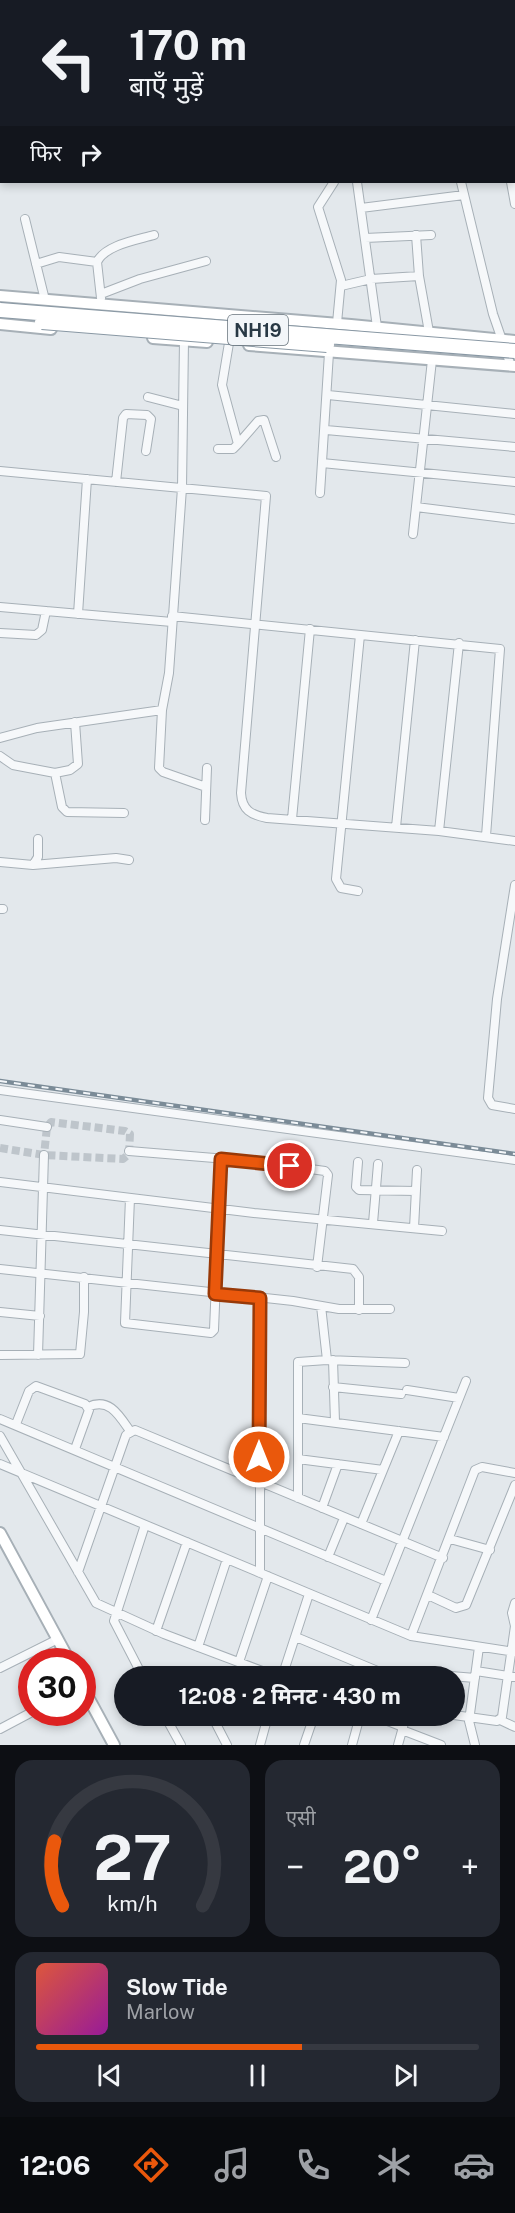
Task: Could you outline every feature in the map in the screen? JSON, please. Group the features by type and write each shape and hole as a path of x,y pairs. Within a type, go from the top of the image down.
{"highway":[{"name":"NH19","path":"0,310 515,351"},
{"name":"NH19","path":"0,319 514,364"}],"main road":[{"path":"0,296 45,300 102,300 515,341"},
{"path":"0,324 329,353 514,364"},
{"path":"0,1533 63,1648"},
{"path":"96,1712 114,1745"}],"street":[{"path":"333,183 318,207 341,286 337,323"},
{"path":"357,183 377,327"},
{"path":"461,183 488,294 503,340 514,364"},
{"path":"511,183 515,204"},
{"path":"361,208 464,195"},
{"path":"25,219 45,300"},
{"path":"97,262 108,250 154,235"},
{"path":"416,235 429,332"},
{"path":"365,238 431,235"},
{"path":"36,264 59,257 97,262"},
{"path":"97,262 102,300 141,279 206,261"},
{"path":"341,286 371,279 420,276"},
{"path":"184,340 182,488 169,673 162,710 159,768 163,772 206,787"},
{"path":"229,344 222,385 238,444"},
{"path":"320,493 326,430 329,353"},
{"path":"413,534 432,360"},
{"path":"328,394 515,414"},
{"path":"148,397 183,406"},
{"path":"116,482 123,417 126,414 147,415 151,419 146,451"},
{"path":"218,449 233,449 256,423 264,420 276,457"},
{"path":"326,430 515,447"},
{"path":"322,464 515,482"},
{"path":"0,471 266,496 242,800 248,812 255,816 439,831 515,841"},
{"path":"78,614 87,479"},
{"path":"416,507 513,519"},
{"path":"0,608 255,623 360,635 496,646 502,653 486,836"},
{"path":"0,633 36,634 42,630 46,611"},
{"path":"292,819 310,629"},
{"path":"358,891 341,888 336,883 360,635"},
{"path":"396,827 415,640"},
{"path":"439,831 459,643"},
{"path":"0,738 75,722 162,710"},
{"path":"0,756 13,765 54,773 70,770 78,764 75,722"},
{"path":"205,820 207,768"},
{"path":"54,773 62,807 67,812 124,813"},
{"path":"33,865 38,856 38,839"},
{"path":"0,862 33,865 116,858 129,860"},
{"path":"515,885 497,999 489,1102 515,1109"},
{"path":"0,1090 515,1160"},
{"path":"0,1120 46,1126"},
{"path":"129,1150 326,1171 328,1175 316,1267"},
{"path":"38,1354 44,1155"},
{"path":"130,1198 129,1284 123,1319 125,1323 208,1334 214,1330 221,1159"},
{"path":"358,1161 357,1189 416,1191"},
{"path":"372,1224 378,1164"},
{"path":"414,1228 417,1170"},
{"path":"0,1182 219,1209 442,1230"},
{"path":"0,1230 316,1267 353,1269 357,1273 359,1310"},
{"path":"0,1269 359,1310 390,1309"},
{"path":"0,1355 80,1354 84,1312 84,1277"},
{"path":"239,1662 264,1574 259,1529 260,1298"},
{"path":"321,1306 330,1360 335,1422"},
{"path":"0,1312 40,1316"},
{"path":"298,1498 297,1364 301,1360 405,1363"},
{"path":"371,1620 466,1381"},
{"path":"16,1424 29,1391 36,1386 88,1407"},
{"path":"333,1387 459,1398"},
{"path":"75,1449 88,1407 96,1403 111,1407 130,1431"},
{"path":"298,1418 444,1437"},
{"path":"0,1419 386,1581"},
{"path":"130,1431 135,1430 443,1558"},
{"path":"78,1572 130,1431"},
{"path":"361,1524 399,1431"},
{"path":"0,1436 96,1603 156,1630 250,1666"},
{"path":"298,1459 383,1470"},
{"path":"0,1464 411,1636 512,1652"},
{"path":"322,1508 338,1464"},
{"path":"411,1636 429,1596 477,1468 515,1473"},
{"path":"429,1596 456,1608 466,1605 515,1485"},
{"path":"328,1557 344,1518"},
{"path":"137,1666 115,1624 116,1612 145,1525"},
{"path":"450,1539 490,1550"},
{"path":"156,1630 187,1542"},
{"path":"198,1647 227,1559"},
{"path":"284,1666 309,1594"},
{"path":"500,1720 511,1676 515,1626 512,1612 515,1603"},
{"path":"296,1637 366,1666"},
{"path":"0,1668 58,1639"},
{"path":"475,1745 469,1727 469,1717 479,1647"},
{"path":"465,1675 511,1676"},
{"path":"465,1716 500,1720 515,1727"},
{"path":"0,1729 18,1719"},
{"path":"171,1726 181,1745"},
{"path":"217,1726 227,1745"},
{"path":"260,1745 266,1726"},
{"path":"304,1745 311,1726"},
{"path":"352,1745 357,1726"},
{"path":"396,1726 441,1745"},
{"path":"398,1745 403,1726"}],"tunnel":[{"path":"0,1148 44,1155 123,1159 129,1154 130,1134 125,1131 51,1122 47,1127 44,1155"}],"railway":[{"path":"0,1081 515,1154"}],"route":[{"path":"259,1457 260,1298 215,1294 221,1159 290,1166"}]}
